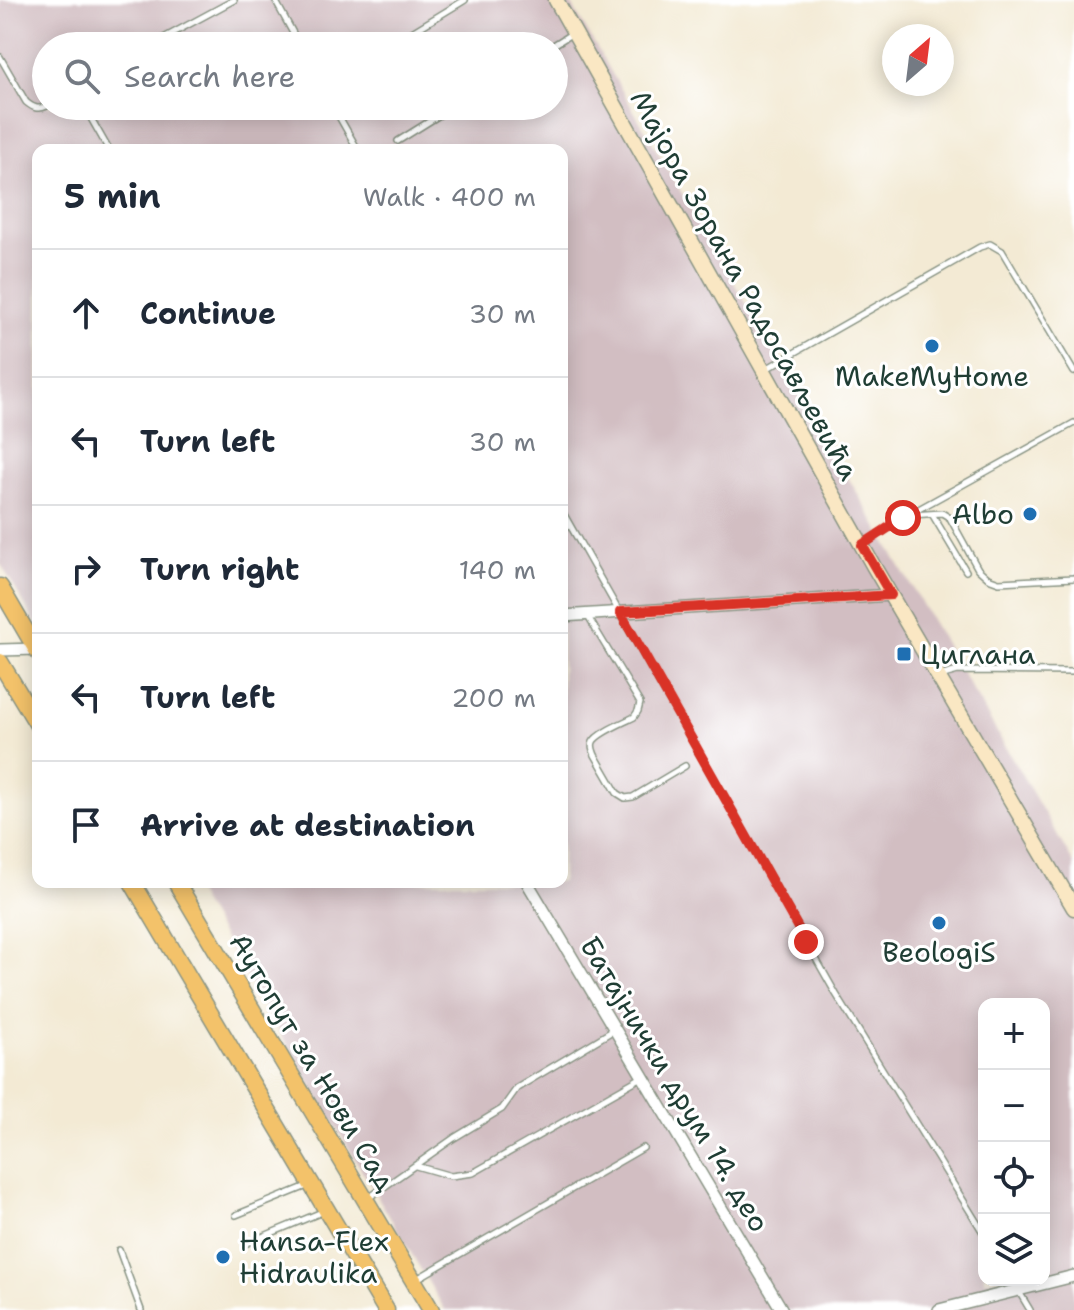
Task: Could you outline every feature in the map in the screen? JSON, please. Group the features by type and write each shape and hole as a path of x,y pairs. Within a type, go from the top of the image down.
{"main road":[{"name":"Мајора Зорана Радосављевића","path":"556,0 862,545 1074,908"},
{"path":"0,587 32,641"},
{"path":"0,662 32,715"},
{"path":"136,888 386,1310"},
{"name":"Аутопут за Нови Сад","path":"180,888 431,1310"}],"street":[{"path":"568,616 891,595"},
{"path":"0,650 32,650"},
{"name":"Батајнички друм 14. део","path":"531,888 782,1310"},
{"path":"1050,1280 1074,1276"},
{"path":"939,1310 1013,1286"}],"lane":[{"path":"175,32 234,0"},
{"path":"275,0 292,32"},
{"path":"412,32 465,0"},
{"path":"568,36 574,32"},
{"path":"0,57 32,107"},
{"path":"92,120 106,144"},
{"path":"341,120 355,144"},
{"path":"398,141 432,120"},
{"path":"763,370 990,244 1002,251 1074,372"},
{"path":"862,545 908,515 1074,423"},
{"path":"908,515 942,513 950,518 978,569 988,578 999,582 1074,578"},
{"path":"932,514 966,571"},
{"path":"568,521 836,994 978,1224"},
{"path":"586,614 640,703 634,717 593,742 595,755 617,793 625,798 633,797 685,766"},
{"path":"939,677 958,671 1074,672"},
{"path":"366,1200 454,1138 502,1109 517,1088 615,1029"},
{"path":"416,1166 451,1176 473,1173 643,1077"},
{"path":"414,1281 643,1148"},
{"path":"236,1215 311,1184"},
{"path":"245,1244 327,1210"},
{"path":"119,1250 141,1310"},
{"path":"1017,1286 1030,1310"}],"shaded area":[{"path":"0,0 569,0 1074,864 1074,1310 445,1310 194,888 568,888 568,144 32,144 32,617 0,563"}],"place":[{"name":"MakeMyHome","path":"932,346"},
{"name":"Albo","path":"1030,514"},
{"name":"Циглана","path":"904,654"},
{"name":"BeologiS","path":"939,923"},
{"name":"Hansa-Flex Hidraulika","path":"223,1257"}],"route":[{"path":"806,942 620,612 891,595 862,545 903,518"}]}
